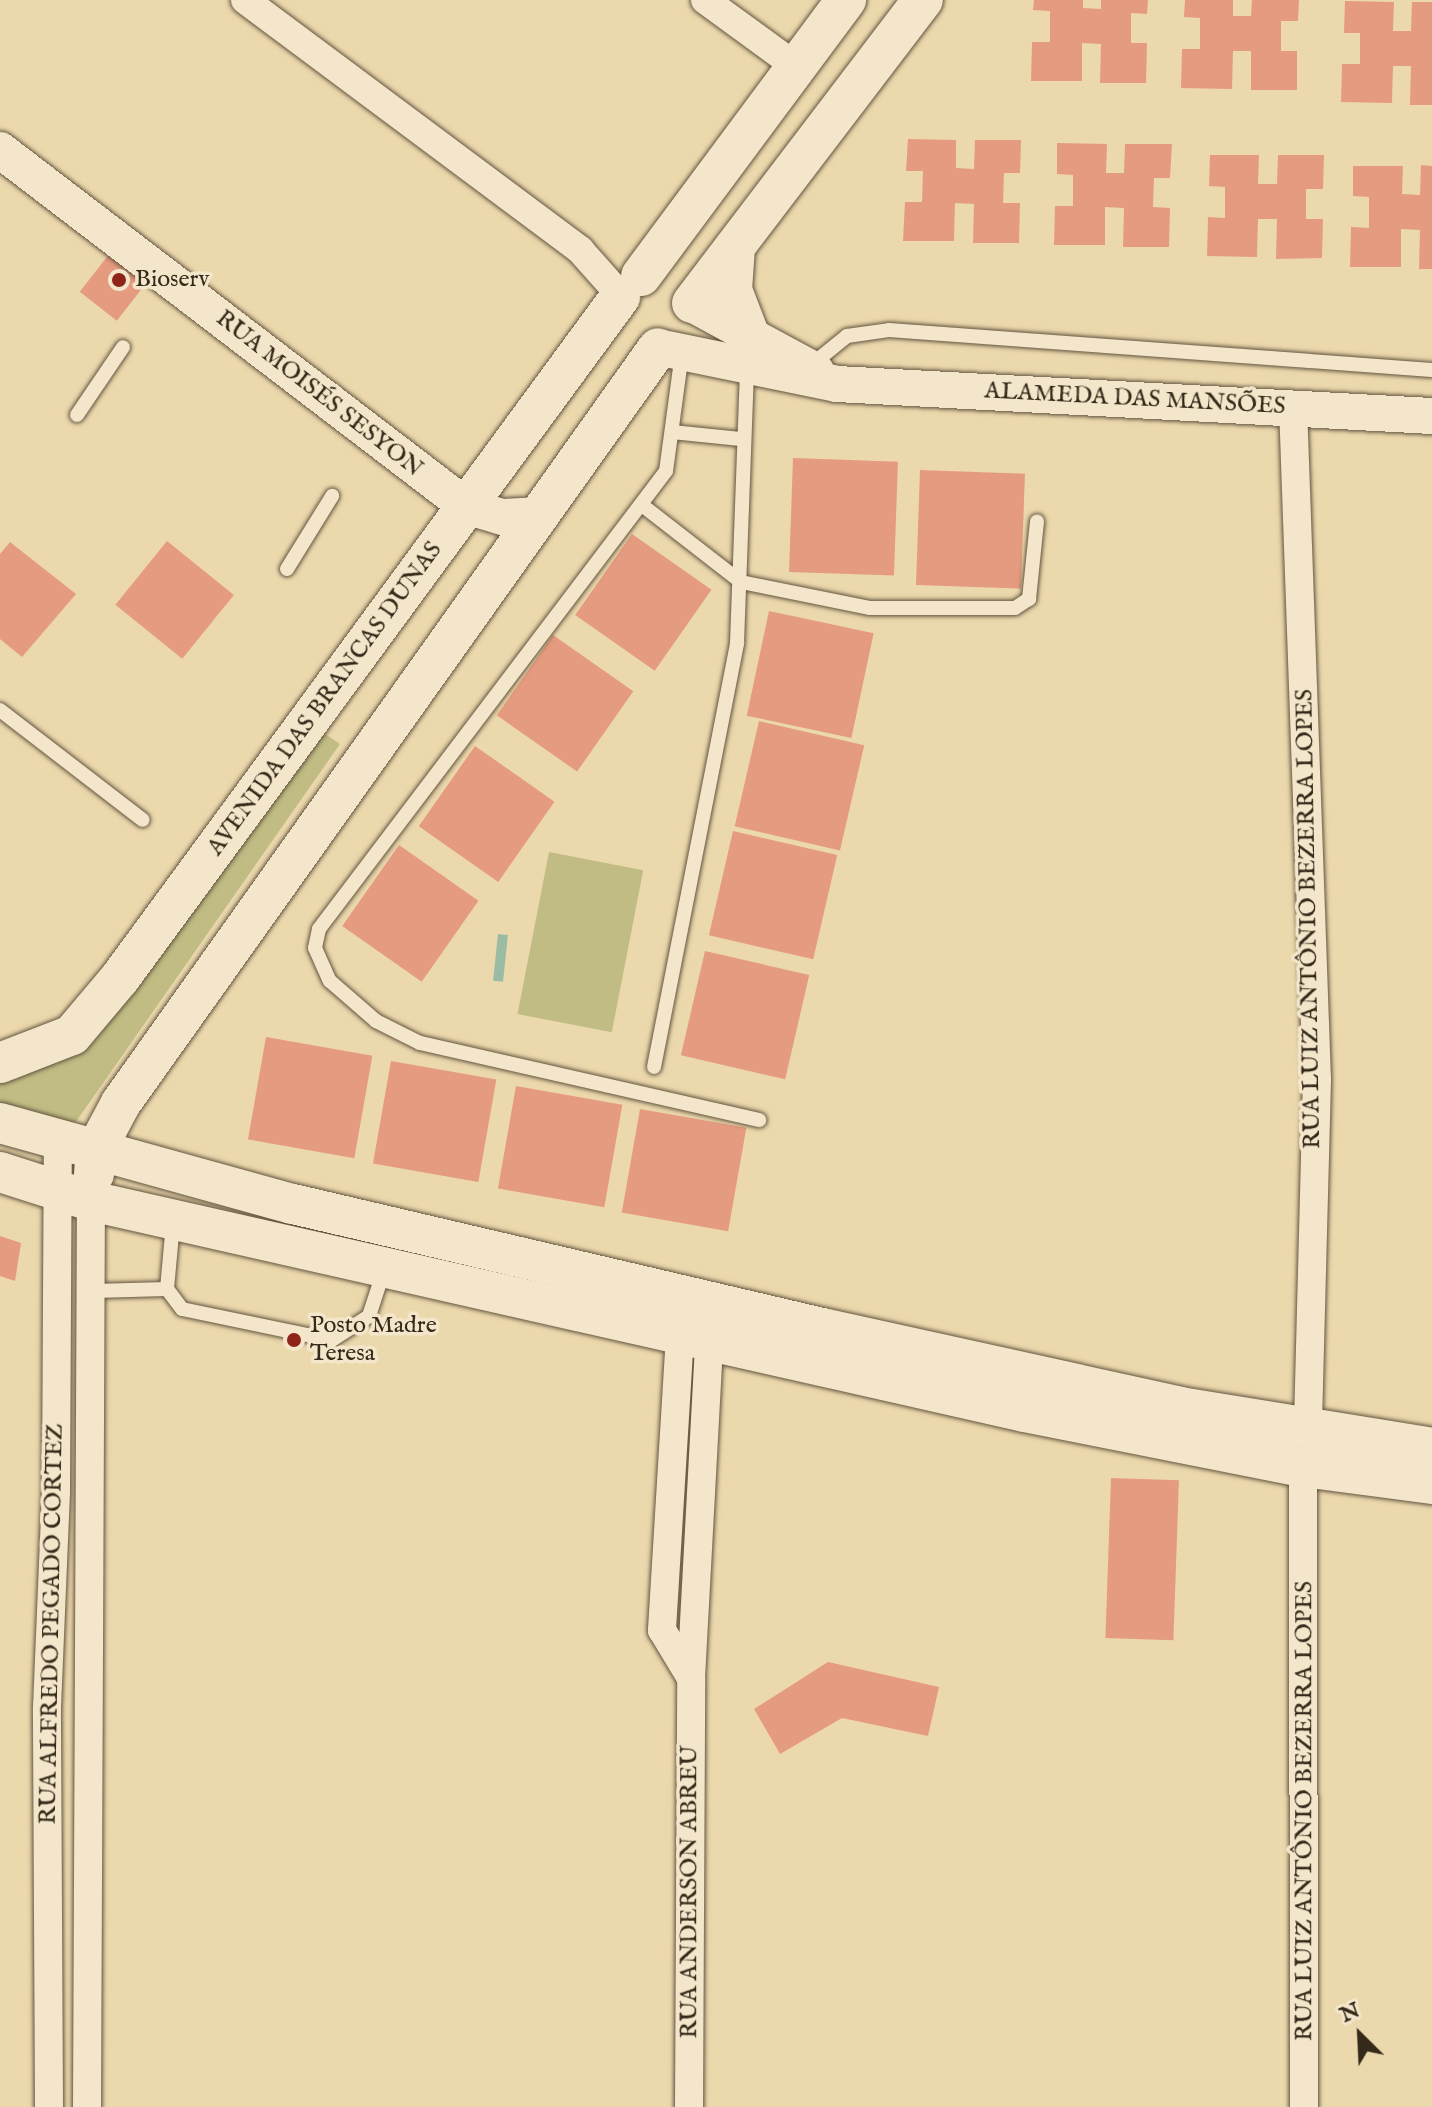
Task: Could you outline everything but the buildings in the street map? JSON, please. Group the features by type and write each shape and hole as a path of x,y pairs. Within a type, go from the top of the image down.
{"main road":[{"name":"AVENIDA DAS BRANCAS DUNAS","path":"0,1063 72,1035 322,706 466,506 846,0"},
{"path":"96,1150 370,744 536,515 667,349 683,336 692,304 923,0"},
{"path":"735,247 732,290 748,350"},
{"path":"667,349 639,345 622,330 630,287 673,278 692,304"},
{"path":"322,706 370,744"},
{"path":"0,1123 293,1204 745,1310 1306,1449 1432,1484"},
{"name":"RUA ALFREDO PEGADO CORTEZ","path":"74,1196 96,1150"},
{"path":"0,1172 74,1196 695,1338 1306,1449 1432,1448"}],"street":[{"path":"245,0 630,287"},
{"path":"705,0 797,67"},
{"name":"RUA MOISÉS SESYON","path":"0,150 466,506 503,517 536,515"},
{"name":"ALAMEDA DAS MANSÕES","path":"692,304 748,350 816,376 1432,416"},
{"name":"ALAMEDA DAS MANSÕES","path":"667,349 748,350"},
{"name":"RUA LUIZ ANTÔNIO BEZERRA LOPES","path":"1293,406 1317,1080 1306,1449 1304,2107"},
{"name":"RUA ALFREDO PEGADO CORTEZ","path":"58,1141 74,1196 93,1291 87,2107"},
{"name":"RUA ALFREDO PEGADO CORTEZ","path":"49,2107 47,1707 56,1491 74,1196"},
{"name":"RUA ANDERSON ABREU","path":"689,2107 691,1678 662,1630 695,1338"},
{"path":"47,1707 92,1708"},
{"path":"47,1800 90,1799"},
{"path":"48,1914 89,1916"},
{"path":"48,2026 88,2025"}],"lane":[{"path":"816,376 847,336 889,330 1432,370"},
{"path":"77,415 123,347"},
{"path":"667,349 672,432 666,471 319,929 315,948 330,981 376,1021 420,1043 759,1120"},
{"path":"654,1067 723,735 741,582 741,439 748,350"},
{"path":"672,432 741,439"},
{"path":"287,569 332,496"},
{"path":"642,505 741,582 870,608 1005,612 1029,599 1037,521"},
{"path":"0,710 143,820"},
{"path":"174,1219 167,1289 182,1309 332,1340 369,1316 385,1267"},
{"path":"93,1291 167,1289"}],"shaded area":[{"path":"319,730 340,744 73,1126 0,1103 0,1079 17,1079 84,1046"},
{"path":"549,852 643,870 612,1032 518,1014"},
{"path":"498,934 508,935 503,982 493,981"}],"place":[{"name":"Bioserv","path":"119,280"},
{"name":"Posto Madre Teresa","path":"294,1340"}]}
